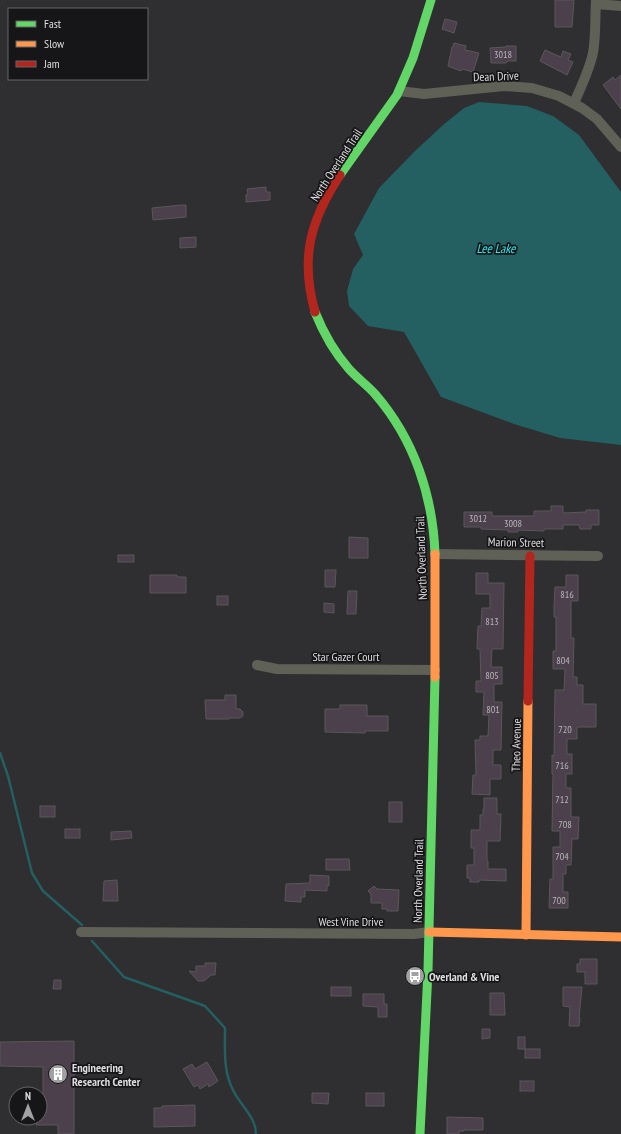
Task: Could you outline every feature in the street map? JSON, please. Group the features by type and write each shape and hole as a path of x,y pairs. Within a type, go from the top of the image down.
{"main road":[{"name":"North Overland Trail","path":"420,1134 429,932 435,670 435,554 432,515 428,497 416,462 400,429 380,400 347,367 322,331 313,304 308,274 308,253 312,230 323,203 399,91 416,52 427,19 431,0"},
{"name":"Theo Avenue","path":"526,935 530,556"},
{"name":"West Vine Drive","path":"429,932 621,937"}],"street":[{"path":"574,103 585,78 593,53 596,2 621,6"},
{"name":"Dean Drive","path":"399,91 424,94 504,86 532,88 559,96 574,103 597,119 621,147"},
{"name":"Marion Street","path":"435,554 598,556"},
{"name":"Star Gazer Court","path":"257,664 277,669 435,670"},
{"name":"West Vine Drive","path":"81,932 414,934 429,932"}],"water":[{"name":"Lee Lake","path":"479,102 527,106 553,116 579,135 621,192 621,445 560,438 514,424 441,397 404,332 368,326 349,306 347,291 353,269 363,255 354,234 379,188 443,125 464,108"}],"building":[{"path":"555,0 574,0 572,27 555,27"},
{"path":"445,19 457,22 454,33 442,29"},
{"path":"454,43 466,46 465,50 479,53 473,72 462,69 461,71 448,66"},
{"path":"516,46 516,61 491,63 490,48"},
{"path":"545,50 561,57 563,51 571,54 568,60 573,62 567,75 540,61"},
{"path":"621,75 621,109 603,85 613,77 615,80"},
{"path":"266,187 266,192 270,192 270,200 246,202 246,195 248,194 247,189"},
{"path":"186,205 186,217 153,220 152,208"},
{"path":"196,237 196,247 180,248 180,238"},
{"path":"551,506 563,506 563,513 599,510 599,525 591,525 591,529 580,529 579,525 563,525 563,529 544,529 544,531 518,530 518,532 481,529 481,527 464,527 464,512 492,512 492,516 534,516 534,511 551,511"},
{"path":"349,537 368,538 368,558 349,558"},
{"path":"118,555 134,555 134,562 118,562"},
{"path":"325,570 336,570 335,587 325,587"},
{"path":"476,573 488,573 488,583 504,583 503,649 492,649 491,667 502,667 502,684 494,684 494,702 502,702 501,750 493,750 493,765 501,765 501,779 490,779 490,795 472,794 473,775 476,775 475,740 480,740 480,736 488,736 489,715 483,715 484,692 476,692 476,681 481,681 480,649 477,649 478,626 481,626 482,608 490,608 490,594 476,594"},
{"path":"150,575 177,575 177,577 186,577 186,593 150,593"},
{"path":"566,575 578,575 578,601 571,601 571,638 574,638 573,677 577,677 577,685 583,685 583,704 596,704 596,727 577,727 577,739 567,739 567,754 572,754 572,774 566,774 566,788 571,788 571,817 579,817 578,839 572,839 571,865 566,865 566,874 563,874 563,892 568,892 568,908 549,908 550,879 553,879 553,847 560,847 560,831 552,831 552,755 554,756 555,690 564,690 565,669 553,669 553,651 556,651 556,617 554,617 554,606 555,587 566,587"},
{"path":"348,591 357,591 356,614 347,614"},
{"path":"217,596 228,596 228,605 217,605"},
{"path":"324,603 334,604 334,613 324,612"},
{"path":"225,695 236,695 236,709 240,709 243,712 243,716 240,718 229,719 206,719 205,700 225,700"},
{"path":"340,705 367,705 367,716 388,716 388,731 365,731 365,733 325,732 325,709 340,709"},
{"path":"484,798 497,798 497,814 501,814 500,841 487,841 488,869 506,869 506,881 479,880 479,882 470,882 470,878 467,878 467,865 474,865 474,848 471,848 471,830 480,830 480,815 483,815"},
{"path":"389,802 402,802 402,822 389,822"},
{"path":"40,806 55,806 55,817 40,817"},
{"path":"65,829 80,829 80,838 65,838"},
{"path":"131,831 132,838 111,840 111,832"},
{"path":"326,859 349,859 350,870 326,870"},
{"path":"310,875 329,876 329,886 327,885 327,891 305,890 305,897 301,897 301,902 285,901 286,884 310,883"},
{"path":"117,880 118,901 103,901 104,881"},
{"path":"374,886 377,889 399,890 398,911 387,911 387,909 382,909 382,903 371,903 371,894 368,891"},
{"path":"580,959 597,959 597,984 585,984 585,972 577,972 577,964 580,964"},
{"path":"205,963 216,963 215,975 211,975 204,981 198,981 189,971 196,972 196,966 205,966"},
{"path":"54,980 61,980 61,989 53,989"},
{"path":"331,987 351,987 351,996 331,996"},
{"path":"563,987 582,987 579,1026 569,1026 570,1007 563,1006"},
{"path":"490,993 504,993 505,1015 490,1015"},
{"path":"363,994 384,994 384,1004 387,1004 387,1017 378,1017 378,1007 363,1006"},
{"path":"482,1029 490,1029 490,1038 482,1039"},
{"path":"518,1037 525,1037 525,1049 518,1049"},
{"name":"Engineering Research Center","path":"74,1041 74,1134 58,1134 58,1125 48,1125 48,1086 43,1086 43,1067 0,1066 0,1042"},
{"path":"525,1049 540,1049 540,1058 525,1058"},
{"path":"207,1062 218,1081 209,1087 208,1084 200,1089 198,1085 194,1087 183,1069 192,1064 195,1069"},
{"path":"520,1081 534,1081 534,1091 520,1091"},
{"path":"312,1093 329,1093 328,1104 312,1103"},
{"path":"366,1093 384,1093 384,1106 366,1106"},
{"path":"195,1105 195,1126 154,1127 154,1108 162,1108 162,1106"},
{"path":"447,1117 483,1118 483,1130 464,1130 459,1131 459,1134 447,1134"}],"waterway":[{"path":"0,753 8,776 32,873 43,891 82,925"},
{"path":"92,941 124,977 205,1006 225,1028 225,1060 230,1083 236,1096 251,1117 256,1134"}],"traffic: fast":[{"path":"340,175 397,95 413,58 431,0"},
{"path":"315,312 325,334 338,356 375,394 389,411 411,449 419,469 430,511 435,554"},
{"path":"420,1134 428,971 435,677"}],"traffic: slow":[{"path":"435,554 435,677"},
{"path":"526,935 528,701"},
{"path":"429,932 621,937"}],"traffic: jam":[{"path":"315,312 308,274 308,257 311,240 321,208 340,175"},
{"path":"528,701 530,556"}],"place":[{"name":"Overland & Vine","path":"415,976"},
{"name":"Engineering Research Center","path":"58,1074"}]}
